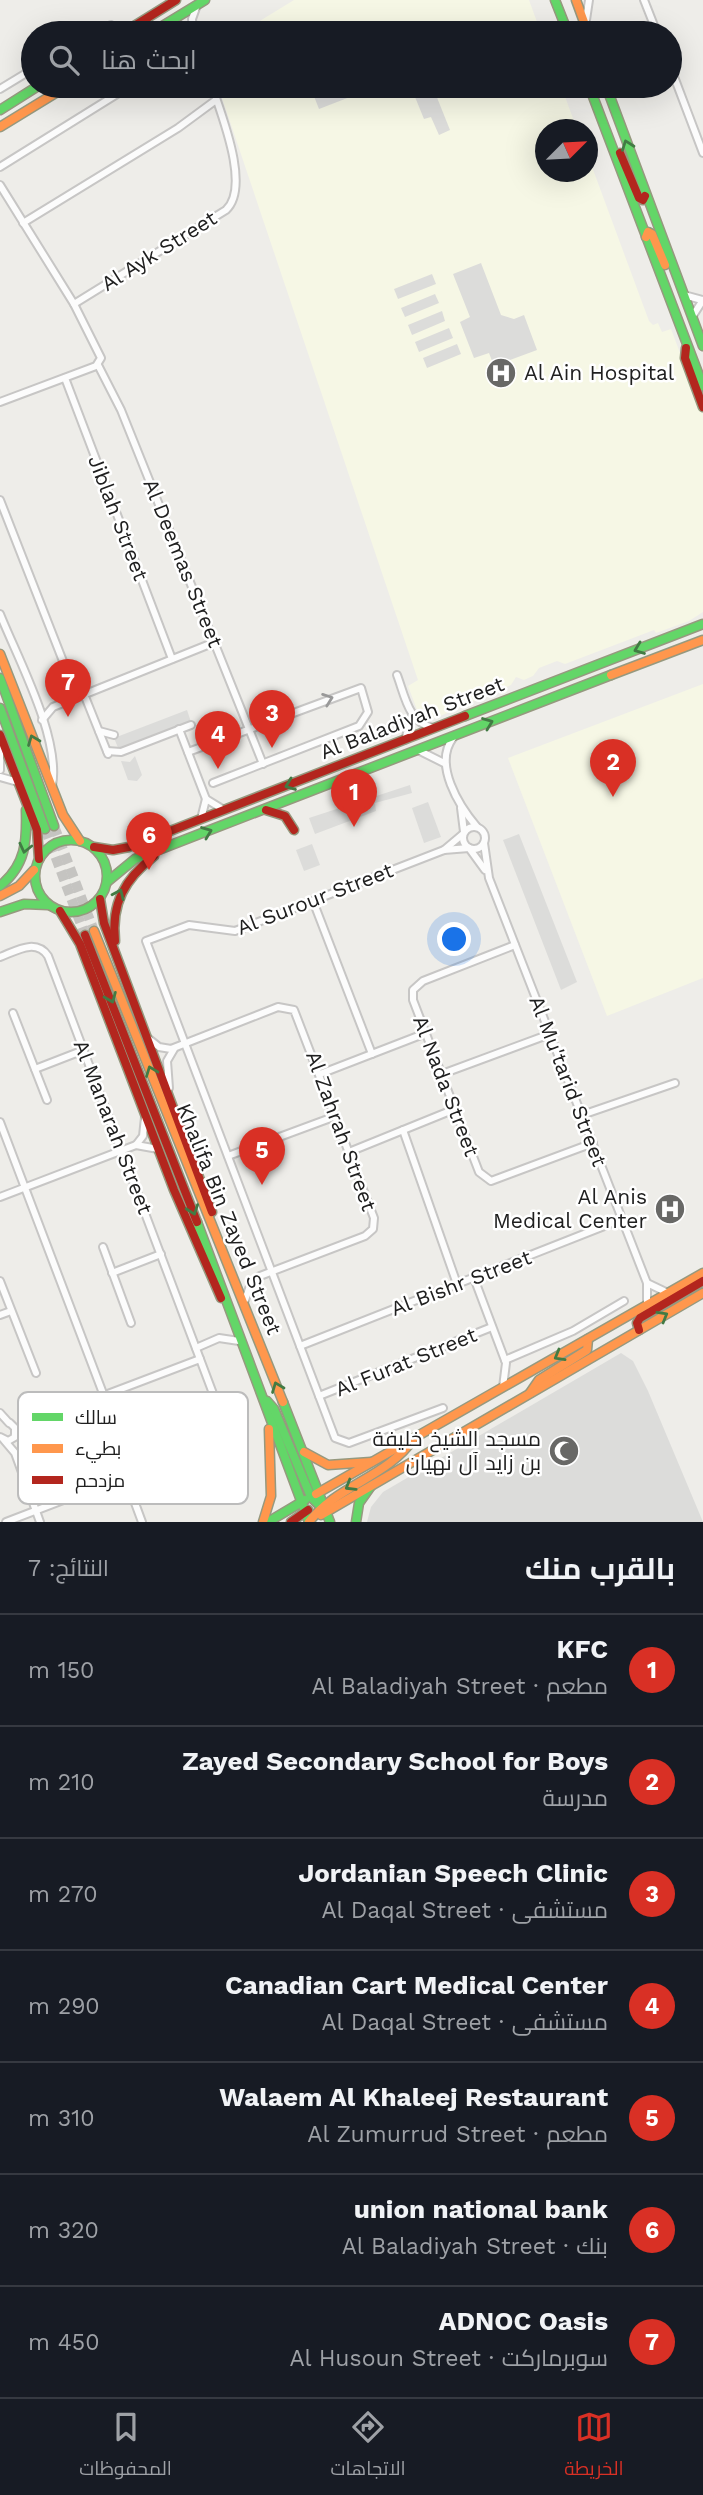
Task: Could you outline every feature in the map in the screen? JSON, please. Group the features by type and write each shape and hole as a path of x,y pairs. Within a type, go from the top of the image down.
{"main road":[{"path":"142,21 176,0"},
{"path":"555,0 563,21"},
{"path":"576,0 583,21"},
{"path":"171,21 201,2"},
{"path":"0,110 21,97"},
{"path":"0,127 47,98"},
{"path":"594,98 703,386"},
{"path":"610,98 703,346"},
{"path":"604,124 615,142 639,198 643,200 645,196"},
{"path":"646,237 648,232 653,236 682,309 703,346"},
{"path":"686,343 685,358 703,407"},
{"name":"Al Baladiyah Street","path":"93,847 121,849 201,820 701,624"},
{"name":"Al Baladiyah Street","path":"107,882 128,863 163,848 701,641"},
{"path":"0,654 65,820 80,841"},
{"path":"0,678 50,827 0,708"},
{"path":"0,735 37,830 37,889 48,905"},
{"path":"0,886 15,873 25,854 28,832 26,802"},
{"path":"261,811 281,813 294,830"},
{"path":"0,895 25,881 38,861 56,843 80,841 93,847 105,862 107,882 100,899 102,917 170,1095 223,1247"},
{"path":"117,957 113,921 120,891 133,873 163,848"},
{"path":"0,912 24,904 48,905 60,911 84,910 100,899"},
{"path":"60,911 80,944 208,1273 232,1322"},
{"name":"Khalifa Bin Zayed Street","path":"314,1511 302,1451 223,1247 90,933 232,1322 302,1502 314,1511 330,1522"},
{"path":"314,1511 372,1462 703,1273"},
{"path":"639,1330 637,1324 640,1318 703,1281"},
{"path":"291,1522 371,1486 703,1293"},
{"path":"592,1337 624,1339"},
{"path":"530,1393 539,1380 587,1350 592,1337"},
{"path":"262,1398 274,1409 314,1511"},
{"path":"266,1522 271,1496 268,1413"},
{"path":"314,1511 400,1455 414,1438"},
{"path":"302,1451 320,1463 334,1467 372,1462"},
{"path":"356,1522 359,1503 371,1486"},
{"path":"266,1522 302,1502"}],"street":[{"path":"587,21 589,0"},
{"path":"645,0 653,21"},
{"path":"196,21 201,2"},
{"path":"0,89 21,77"},
{"path":"0,167 111,98"},
{"path":"682,98 703,153"},
{"path":"23,223 178,128 216,100"},
{"name":"Al Ayk Street","path":"74,304 226,210 232,203 234,192 231,142 216,100"},
{"name":"Al Deemas Street","path":"0,186 74,304 100,355 98,365 121,410 263,764"},
{"path":"682,294 703,300 692,317"},
{"path":"0,402 98,365"},
{"name":"Jiblah Street","path":"65,378 172,659"},
{"path":"0,500 107,751"},
{"path":"0,614 42,720 53,764 52,788"},
{"path":"42,720 53,706 215,642"},
{"path":"397,676 412,715 423,725 436,728"},
{"path":"188,751 361,688 368,712 362,724 213,783"},
{"path":"36,702 53,706"},
{"path":"405,740 412,715"},
{"path":"107,751 121,751 191,725"},
{"path":"179,729 206,799 201,820"},
{"path":"99,731 114,735 107,751"},
{"path":"454,736 445,751 444,763 459,800 484,834 484,843 478,848 469,848 463,842 459,800"},
{"path":"0,747 0,770"},
{"path":"418,750 444,763"},
{"path":"0,777 18,782"},
{"path":"206,799 224,810"},
{"path":"464,833 477,827"},
{"name":"Al Surour Street","path":"444,850 464,833"},
{"name":"Al Mu'tarid Street","path":"484,843 489,878"},
{"name":"Al Surour Street","path":"185,1044 146,941 189,925 235,931 444,850 469,848"},
{"name":"Al Mu'tarid Street","path":"469,848 489,878 593,1143 647,1283 647,1306"},
{"path":"313,901 372,1054"},
{"name":"Al Manarah Street","path":"0,957 33,946 46,952 213,1392"},
{"name":"Al Nada Street","path":"516,946 417,984 412,997 455,1110 480,1172 488,1181 500,1179 593,1143"},
{"name":"Al Zahrah Street","path":"175,1048 278,1007 288,1007 299,1015 374,1221 372,1231 253,1282 244,1302"},
{"path":"13,1013 47,1100"},
{"path":"320,1074 426,1034"},
{"path":"442,1074 550,1034"},
{"path":"149,1039 159,1046 175,1048 167,1061 170,1095"},
{"path":"185,1044 335,1438 342,1443 443,1408"},
{"path":"35,1069 84,1049"},
{"path":"582,1115 675,1083"},
{"path":"349,1152 455,1110"},
{"path":"0,1197 136,1145 143,1136 146,1115"},
{"path":"228,1156 336,1115"},
{"path":"0,1122 102,1392"},
{"path":"403,1130 457,1284"},
{"path":"136,1145 159,1150"},
{"name":"Al Bishr Street","path":"300,1346 622,1220"},
{"path":"103,1247 131,1323"},
{"path":"112,1273 161,1254"},
{"path":"474,1278 506,1361 513,1371 527,1374"},
{"path":"0,1281 36,1373"},
{"path":"647,1283 668,1293"},
{"path":"506,1361 573,1331 624,1301"},
{"path":"0,1315 11,1311"},
{"name":"Al Furat Street","path":"319,1396 492,1327"},
{"path":"196,1348 219,1338 239,1340"},
{"path":"114,1392 200,1359"},
{"path":"503,1387 506,1361"},
{"path":"0,1414 0,1425 18,1424"},
{"path":"0,1414 15,1428 15,1454"},
{"path":"18,1433 2,1439 15,1454 18,1462"},
{"path":"34,1504 40,1522"},
{"name":"Al Manarah Street","path":"6,1522 52,1504"},
{"path":"135,1504 142,1522"}],"shaded area":[{"path":"294,0 529,0 537,21 260,21"},
{"name":"Al Ain Hospital","path":"222,98 565,98 573,119 535,119 535,182 598,182 649,321 653,325 658,323 662,332 671,329 703,414 703,612 689,621 656,633 654,630 565,664 557,661 539,668 533,676 524,680 516,677 511,685 438,717 426,719 419,715 408,686 418,680"},
{"path":"315,98 347,98 319,109"},
{"path":"415,98 437,98 450,130 439,135 431,117 424,119"},
{"path":"481,263 501,315 514,319 524,315 537,350 494,366 489,353 474,358 460,322 470,317 453,274"},
{"path":"432,274 436,284 398,299 394,289"},
{"path":"435,294 439,303 405,317 401,308"},
{"path":"442,311 445,321 412,335 408,325"},
{"path":"449,328 453,338 419,352 415,342"},
{"path":"457,344 461,354 427,368 423,358"},
{"path":"703,684 703,978 607,1016 508,758"},
{"path":"187,710 191,722 119,750 114,738"},
{"path":"135,756 142,775 137,781 128,780 121,761 130,762"},
{"path":"410,785 412,793 375,803 376,811 315,834 309,818"},
{"path":"428,802 441,837 424,843 412,808"},
{"path":"519,834 577,982 561,990 503,840"},
{"path":"312,844 320,865 304,871 296,850"},
{"name":"مسجد الشيخ خليفة بن زايد آل نهيان","path":"621,1353 633,1361 648,1391 703,1522 367,1522 371,1507 383,1492"}],"tunnel":[{"path":"54,826 94,931"},
{"path":"45,829 85,935"}],"traffic: fast":[{"path":"171,21 205,0"},
{"path":"555,0 563,21"},
{"path":"0,110 21,97"},
{"path":"594,98 703,386"},
{"path":"610,98 703,346"},
{"path":"465,716 703,624"},
{"path":"107,882 135,859 611,675"},
{"path":"0,678 54,826"},
{"path":"0,708 45,829"},
{"path":"0,886 20,861 25,842 26,810"},
{"path":"78,840 97,850 105,862 107,876 105,890 97,902 85,910 64,912 45,902 37,890 35,869 45,850 57,842 78,840"},
{"path":"0,912 24,904 48,905"},
{"path":"197,1222 309,1522"},
{"path":"267,1401 274,1409 311,1497 324,1510"},
{"path":"283,1402 330,1522"},
{"path":"356,1522 359,1503 371,1486"},
{"path":"268,1522 305,1500"}],"traffic: slow":[{"path":"576,0 584,21"},
{"path":"0,127 47,98"},
{"path":"646,237 648,232 652,234 665,265"},
{"path":"611,675 703,640"},
{"path":"0,654 63,815 80,841"},
{"path":"0,896 19,886 34,870"},
{"path":"94,931 283,1402"},
{"path":"316,1494 703,1273"},
{"path":"321,1515 703,1293"},
{"path":"530,1393 539,1380 587,1350 588,1339"},
{"path":"263,1522 271,1496 269,1429"},
{"path":"309,1522 320,1509 391,1462 414,1438"},
{"path":"304,1452 328,1465 371,1462"}],"traffic: jam":[{"path":"142,21 176,0"},
{"path":"620,153 639,198 643,200 645,196"},
{"path":"686,348 685,358 703,407"},
{"path":"94,847 113,850 129,847 465,716"},
{"path":"0,735 37,830 39,859"},
{"path":"266,810 285,816 294,830"},
{"path":"115,941 115,915 122,893 135,874 154,856"},
{"path":"100,899 104,923 212,1212"},
{"path":"60,911 80,944 174,1190 221,1298"},
{"path":"85,935 197,1222"},
{"path":"639,1330 637,1323 640,1318 703,1281"},
{"path":"291,1522 308,1510"}],"place":[{"name":"Al Ain Hospital","path":"501,373"},
{"name":"ADNOC Oasis","path":"68,717"},
{"name":"Jordanian Speech Clinic","path":"272,748"},
{"name":"Canadian Cart Medical Center","path":"218,769"},
{"name":"Zayed Secondary School for Boys","path":"613,797"},
{"name":"KFC","path":"354,827"},
{"name":"union national bank","path":"149,870"},
{"name":"Walaem Al Khaleej Restaurant","path":"262,1185"},
{"name":"Al Anis Medical Center","path":"670,1209"},
{"name":"مسجد الشيخ خليفة بن زايد آل نهيان","path":"564,1451"}]}
